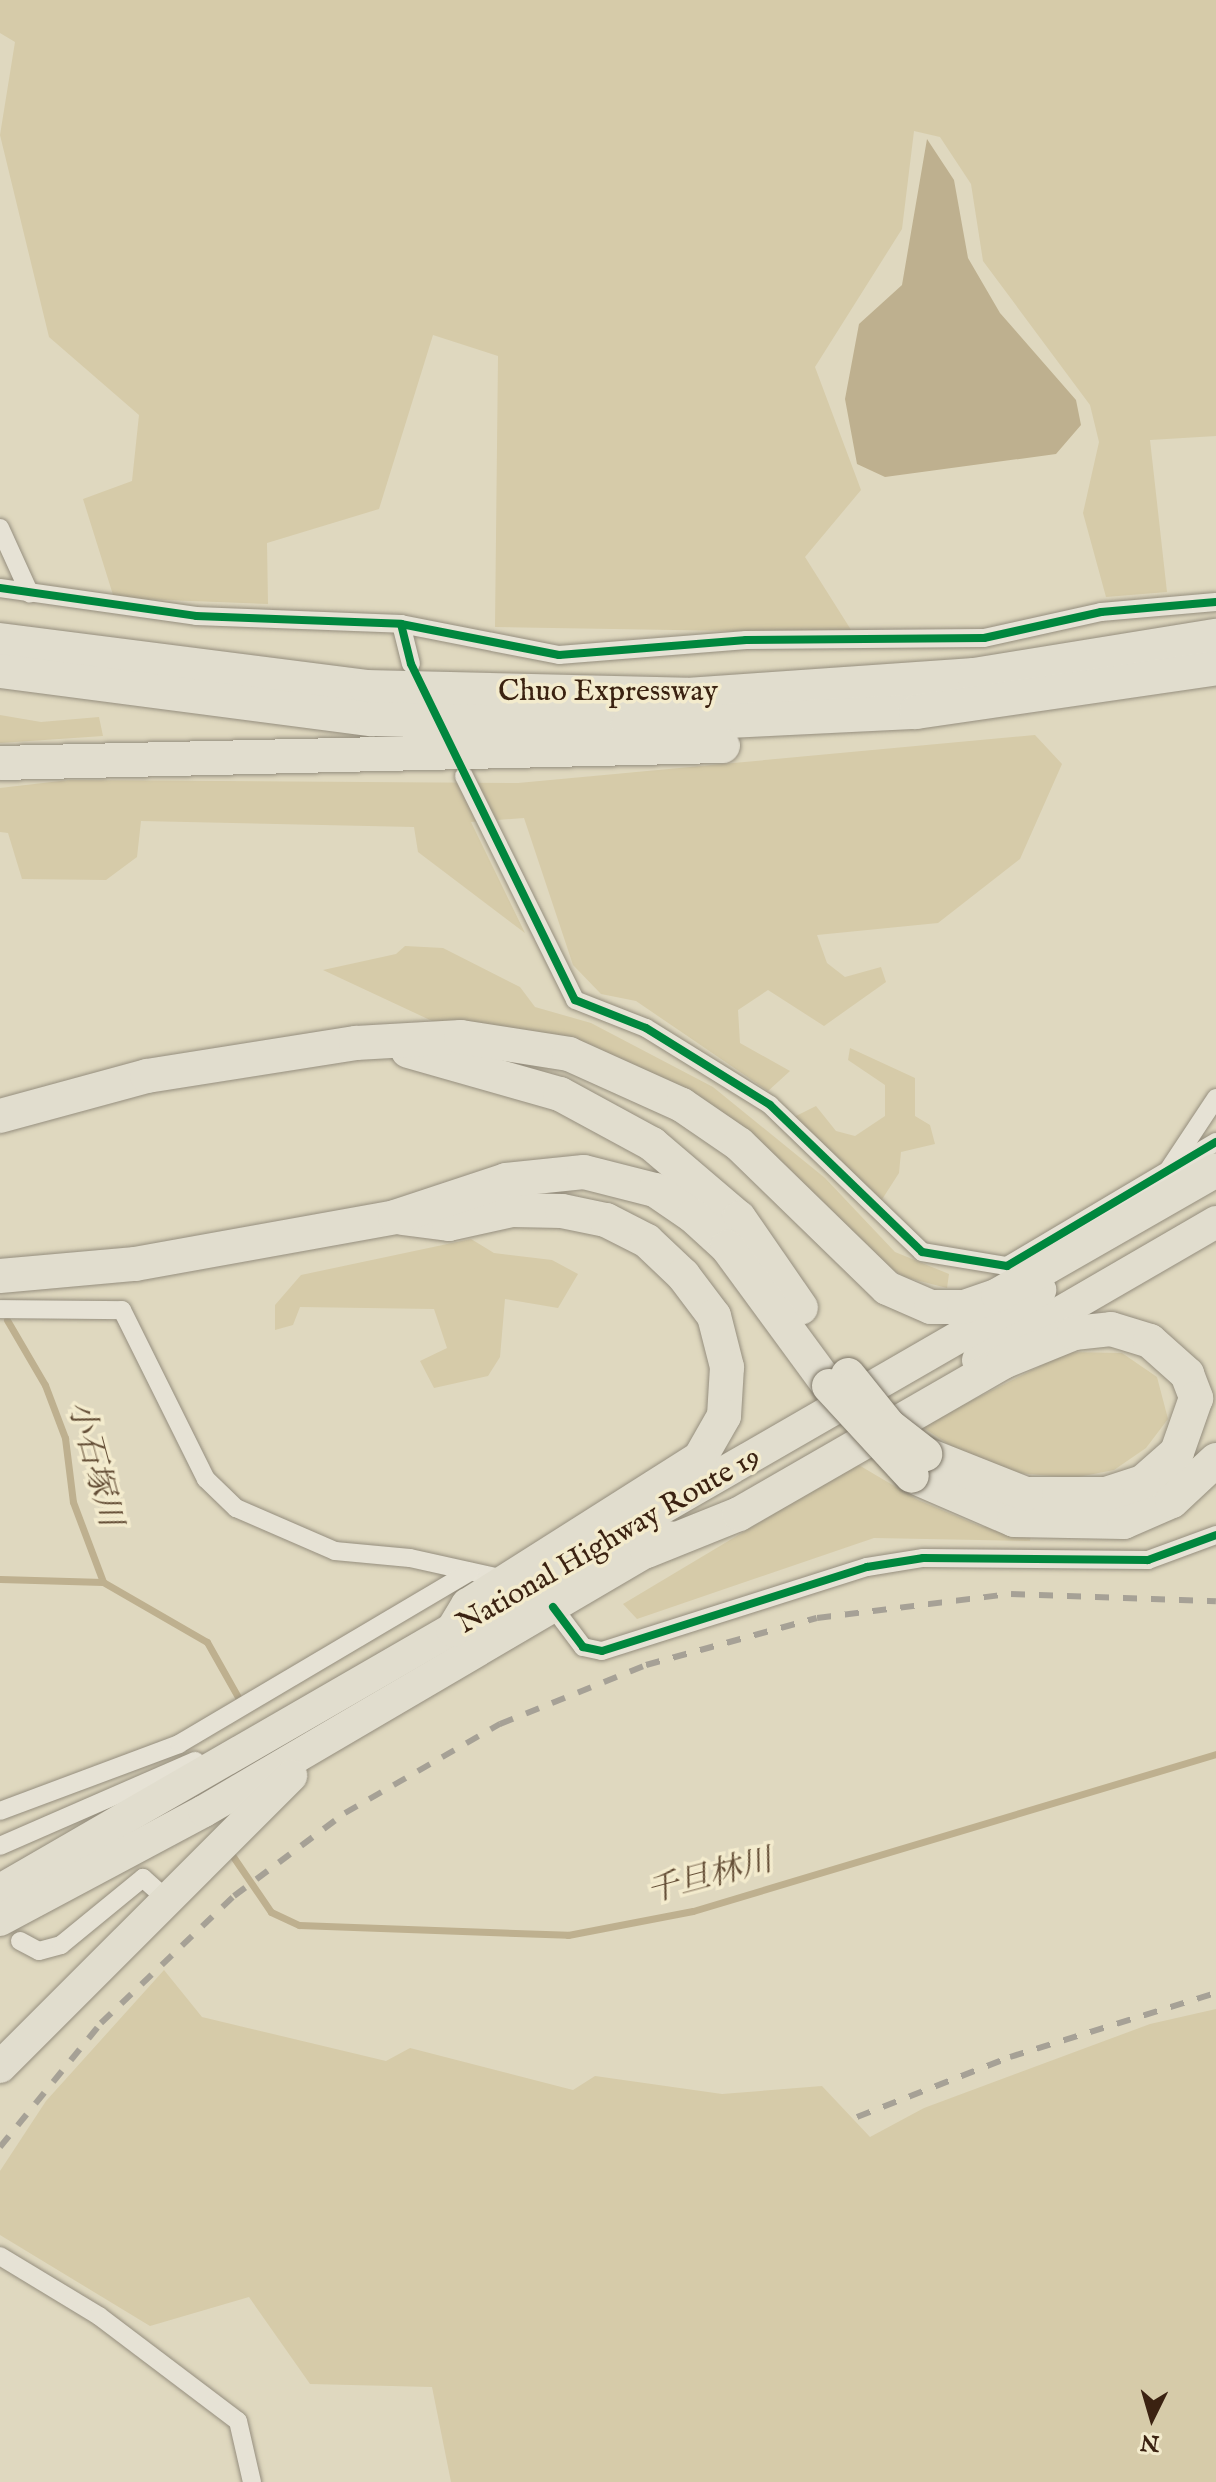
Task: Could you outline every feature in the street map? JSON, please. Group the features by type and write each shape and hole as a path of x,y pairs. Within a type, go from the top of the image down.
{"highway":[{"name":"Chuo Expressway","path":"0,640 366,687 687,695 974,675 1216,636"},
{"name":"Chuo Expressway","path":"0,671 372,719 628,726 916,712 1216,668"},
{"path":"0,763 756,744 916,712"},
{"path":"0,1116 147,1076 356,1043 461,1037 569,1054 621,1073 739,1144 887,1288 931,1307 964,1307 998,1295 1216,1170"},
{"path":"356,1043 512,1076 603,1113 652,1144 739,1218 838,1381"},
{"path":"0,1276 135,1264 395,1217 547,1173 615,1176 655,1190 727,1247 838,1381 889,1426 919,1465 1014,1520 1124,1522 1172,1501 1216,1460"},
{"name":"National Highway Route 19","path":"10,1930 143,1877 339,1730 535,1589 1216,1186"},
{"path":"395,1217 449,1224 512,1210 562,1211 606,1220 647,1241 714,1316 727,1367 724,1416 700,1458 535,1589 468,1605 453,1630"},
{"name":"National Highway Route 19","path":"535,1589 647,1551 1216,1222"},
{"path":"647,1551 739,1514 1003,1362 1074,1333 1111,1329 1150,1341 1187,1374 1196,1398 1177,1452 1143,1482 1107,1494 1026,1494 919,1465"},
{"name":"National Highway Route 19","path":"0,1890 453,1630"},
{"path":"0,2067 143,1877 322,1753 339,1730"}],"street":[{"path":"0,528 30,594"},
{"path":"0,588 196,616 401,624 559,655 746,640 984,638 1101,612 1216,602"},
{"path":"401,624 411,664"},
{"path":"464,776 575,1000 646,1028 770,1105 922,1252 1007,1266 1216,1142"},
{"path":"1168,1172 1202,1109 1216,1098"},
{"path":"0,1309 122,1310 206,1479 236,1508 335,1551 470,1572 535,1589 583,1647 602,1651 867,1567 923,1558 1148,1560 1216,1535"},
{"path":"0,1811 179,1744 470,1572"},
{"path":"0,1846 272,1723 296,1722"},
{"path":"10,1930 39,1951 61,1945 143,1877"},
{"path":"0,2256 99,2316 238,2421 252,2482"}],"shaded area":[{"path":"0,0 1216,0 1216,436 1150,440 1167,592 1106,597 1083,513 1099,442 1090,405 983,261 971,184 940,137 914,131 902,229 815,367 861,490 805,557 853,633 495,627 498,356 433,335 379,509 267,543 268,604 114,598 83,499 132,481 139,415 49,337 0,135 15,42 0,33"},
{"path":"927,139 954,180 968,258 1000,313 1076,400 1081,425 1056,454 885,477 857,464 845,399 859,324 902,285"},
{"path":"0,715 41,722 99,717 103,736 0,743"},
{"path":"1035,735 1062,764 1020,859 938,923 817,935 827,963 845,977 881,967 886,982 824,1026 768,990 738,1010 740,1043 790,1071 768,1091 636,1001 601,994 573,965 524,818 471,822 525,933 418,852 414,827 141,821 137,857 106,880 22,879 8,833 0,832 0,788 69,780 518,783"},
{"path":"405,946 443,948 520,987 535,1007 591,1023 713,1087 825,1178 895,1252 949,1274 947,1288 904,1277 869,1254 699,1107 445,1027 323,970 396,954"},
{"path":"850,1048 915,1078 915,1116 930,1125 935,1144 901,1152 899,1173 881,1201 794,1117 816,1106 836,1131 855,1136 885,1116 885,1085 848,1060"},
{"path":"471,1239 494,1253 552,1260 578,1274 558,1308 505,1299 500,1357 488,1376 434,1388 420,1361 447,1348 434,1309 300,1307 293,1325 275,1330 275,1305 301,1275"},
{"path":"1068,1352 1122,1353 1157,1377 1168,1419 1146,1448 1114,1470 1073,1478 1018,1473 972,1460 921,1426"},
{"path":"857,1464 918,1500 980,1526 1031,1534 1030,1541 874,1538 637,1619 623,1604"},
{"path":"164,1970 202,2017 386,2061 410,2048 573,2090 595,2076 722,2094 822,2086 870,2137 924,2108 1150,2024 1216,2009 1216,2482 451,2482 432,2387 310,2384 249,2297 150,2326 0,2235 0,2171 46,2101"}],"waterway":[{"name":"小石塚川","path":"7,1320 45,1385 65,1438 73,1502 103,1582"},
{"name":"千旦林川","path":"0,1579 103,1582 207,1642 238,1697"},
{"name":"千旦林川","path":"232,1855 271,1912 299,1925 568,1935 693,1911 1216,1754"}],"railway":[{"path":"0,2147 101,2023 234,1896 345,1813 500,1724 646,1665 817,1618 1011,1594 1216,1601"},
{"path":"857,2117 1010,2057 1216,1993"}],"cycle path":[{"path":"0,588 196,616 401,624 411,664 575,1000 646,1028 770,1105 922,1252 1007,1266 1216,1142"},
{"path":"401,624 559,655 746,640 984,638 1101,612 1216,602"},
{"path":"553,1607 583,1647 602,1651 867,1567 923,1558 1148,1560 1216,1535"}]}
